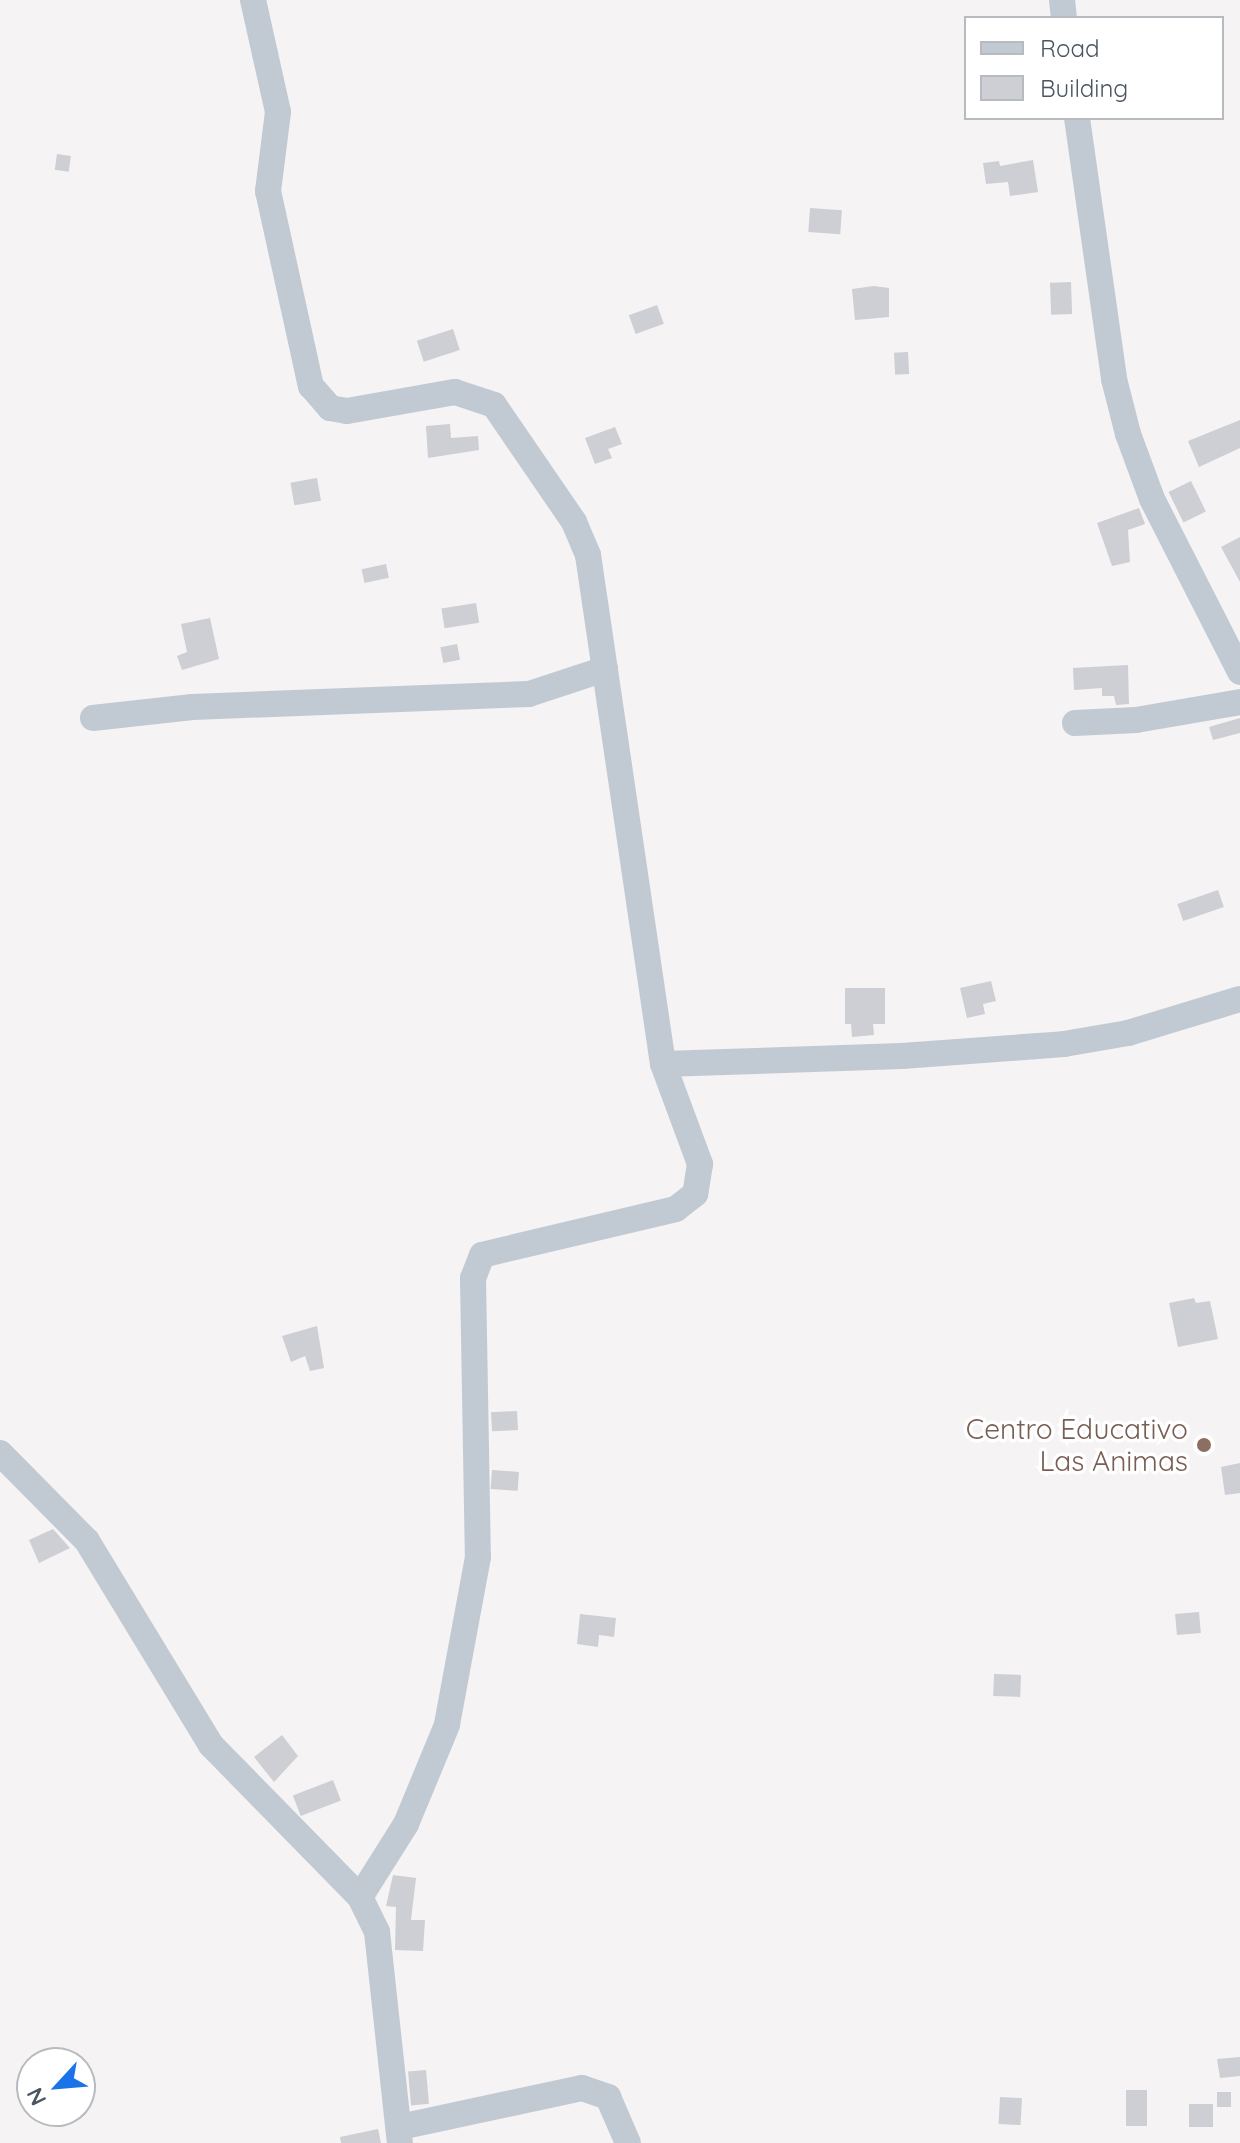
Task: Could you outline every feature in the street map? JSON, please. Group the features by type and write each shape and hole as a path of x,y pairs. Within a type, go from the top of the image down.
{"street":[{"path":"253,0 278,112 268,191 311,386 330,408 347,411 455,392 494,405 574,522 588,555 663,1064 700,1164 695,1194 676,1209 506,1245 482,1255 473,1278 478,1557 447,1725 406,1824 360,1897"},
{"path":"1077,120 1124,421 1152,499 1240,672"},
{"path":"93,718 192,707 529,694 605,669"},
{"path":"1075,723 1136,720 1240,702"},
{"path":"663,1064 902,1056 1064,1044 1128,1033 1240,999"},
{"path":"0,1453 87,1541 211,1745 360,1897 377,1932 400,2135 582,2088 608,2097 628,2143"}],"building":[{"path":"57,154 71,156 69,172 55,170"},
{"path":"1033,160 1038,192 1010,196 1008,182 986,184 983,163 999,161 1000,166"},
{"path":"810,208 842,210 840,234 808,232"},
{"path":"1071,282 1072,314 1051,315 1050,283"},
{"path":"874,286 889,288 889,317 855,320 852,289"},
{"path":"657,305 664,324 636,334 629,315"},
{"path":"453,329 460,350 424,362 417,341"},
{"path":"908,352 909,374 895,375 894,353"},
{"path":"1240,420 1240,448 1199,467 1188,441"},
{"path":"450,424 451,438 478,436 479,450 428,458 426,426"},
{"path":"615,427 622,444 608,449 612,458 595,464 585,438"},
{"path":"317,478 321,501 294,505 290,483"},
{"path":"1191,481 1206,512 1183,523 1169,492"},
{"path":"1139,508 1145,524 1128,530 1130,562 1112,566 1097,523"},
{"path":"1240,537 1240,582 1221,547"},
{"path":"386,564 389,578 364,583 362,569"},
{"path":"476,603 479,623 445,628 441,608"},
{"path":"210,618 219,659 182,670 177,656 187,652 181,624"},
{"path":"457,644 460,660 443,663 440,647"},
{"path":"1128,665 1129,704 1116,705 1114,696 1102,696 1102,688 1074,690 1073,668"},
{"path":"1240,718 1240,733 1213,740 1209,727"},
{"path":"1218,890 1224,907 1183,921 1177,904"},
{"path":"991,981 996,1001 983,1004 985,1014 967,1018 960,988"},
{"path":"845,988 885,988 885,1024 873,1024 874,1035 852,1037 851,1024 845,1024"},
{"path":"1194,1298 1196,1303 1210,1301 1218,1339 1178,1347 1169,1303"},
{"path":"317,1326 324,1368 310,1371 305,1356 291,1362 282,1336"},
{"path":"517,1411 518,1430 492,1431 491,1412"},
{"path":"1240,1463 1240,1493 1225,1495 1221,1467"},
{"path":"492,1470 519,1472 518,1491 491,1489"},
{"path":"53,1529 70,1548 39,1563 29,1540"},
{"path":"1199,1612 1201,1633 1177,1635 1175,1614"},
{"path":"580,1614 616,1618 614,1637 599,1635 598,1647 577,1644"},
{"path":"994,1674 1021,1675 1020,1697 993,1696"},
{"path":"282,1735 298,1756 274,1782 254,1757"},
{"path":"333,1780 341,1801 301,1816 293,1795"},
{"path":"393,1875 416,1878 411,1920 425,1920 423,1951 395,1950 396,1907 386,1906"},
{"path":"1240,2057 1240,2076 1220,2078 1217,2059"},
{"path":"426,2070 429,2104 411,2105 408,2072"},
{"path":"1126,2090 1147,2090 1147,2126 1126,2126"},
{"path":"1217,2092 1231,2092 1231,2107 1217,2107"},
{"path":"1000,2097 1022,2098 1021,2125 999,2124"},
{"path":"1189,2104 1213,2104 1213,2127 1189,2127"},
{"path":"378,2129 381,2143 341,2143 340,2137"}],"place":[{"name":"Centro Educativo Las Animas","path":"1204,1445"}]}
